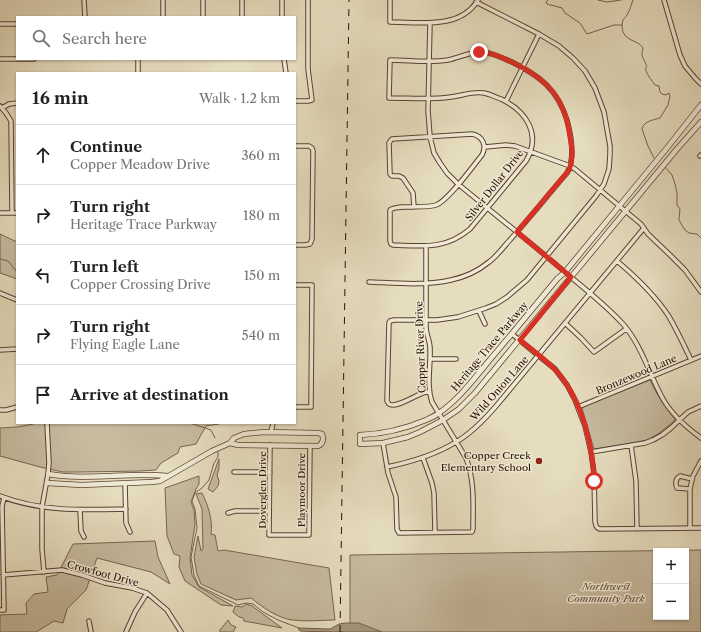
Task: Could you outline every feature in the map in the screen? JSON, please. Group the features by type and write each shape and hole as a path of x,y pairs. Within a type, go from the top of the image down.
{"street":[{"path":"84,0 85,16"},
{"path":"163,0 164,16"},
{"path":"203,0 203,16"},
{"path":"242,0 242,16"},
{"path":"282,0 282,16"},
{"path":"296,101 312,100 308,69 308,0"},
{"path":"390,0 390,22 430,23 453,19 467,12 477,1 559,46 585,71 595,88 604,112 610,154 609,169 601,190 527,280 518,288 496,304 458,317 442,320 394,320 388,324 388,403 394,404 408,400 421,393 429,392"},
{"path":"664,0 685,66 694,78 701,84"},
{"path":"430,23 428,123 434,152 440,164 458,184 610,310 640,349 663,399 671,411 690,430 701,438"},
{"path":"0,24 16,24"},
{"path":"506,101 539,34"},
{"path":"369,282 438,283 461,278 473,273 490,262 567,173 570,166 572,147 568,124 562,107 554,93 538,77 494,54 484,52 448,60 429,61"},
{"path":"0,59 16,59"},
{"path":"138,60 138,72"},
{"path":"284,60 286,72"},
{"name":"Silver Dollar Drive","path":"414,207 391,208 391,244 426,246 455,240 470,229 526,161 531,151 533,141 527,121 517,108 490,94 480,92 450,97 389,98 390,60 429,61"},
{"path":"12,213 14,142 11,121 1,107 16,103"},
{"name":"Heritage Trace Parkway","path":"701,105 564,272 556,279 512,334 453,402 439,413 406,428 379,434 360,435 360,444 383,443 408,437 443,420 459,409 475,393 520,340 676,150 701,122"},
{"path":"476,134 481,138 485,147 482,156 442,203 431,207 414,207 413,193 403,178 399,176 392,176 390,174 390,142 392,138 476,134"},
{"path":"485,147 511,145 531,151 575,169 641,224 651,237 684,270 701,292"},
{"path":"296,146 309,146 313,151 312,239 308,245 296,245"},
{"path":"0,213 16,213"},
{"name":"Wild Onion Lane","path":"387,467 400,465 423,458 457,442 490,414 644,228"},
{"name":"Copper River Drive","path":"426,246 426,334 430,348 429,392 432,402 466,458 471,472 472,492 472,532 435,532"},
{"path":"617,261 642,283 663,308 677,330 691,360"},
{"path":"296,285 312,285 312,407 296,407"},
{"path":"0,293 16,300"},
{"path":"479,311 485,324"},
{"path":"565,323 582,338 594,352 626,329"},
{"path":"512,334 554,369 571,392 578,407 585,426 591,452 594,473 595,522 597,528 701,528"},
{"path":"0,350 16,349"},
{"name":"Bronzewood Lane","path":"578,407 701,356"},
{"path":"430,359 456,359"},
{"path":"591,452 644,443 658,437 671,428 688,412 701,406"},
{"path":"0,410 16,407"},
{"path":"44,572 42,549 42,508 49,463 46,424"},
{"path":"271,432 273,424"},
{"path":"47,483 70,485 157,482 212,451 230,443 238,445 318,446 322,444 323,441 322,434 318,433 271,432 244,434 234,438 230,443"},
{"path":"383,443 387,467 396,497 397,529 399,533 435,532 434,493 423,458"},
{"name":"Doverglen Drive","path":"270,445 270,535"},
{"path":"631,445 636,481 637,528"},
{"name":"Playmoor Drive","path":"270,535 309,535 310,446"},
{"path":"690,528 690,489 692,479 701,461"},
{"path":"234,472 270,472"},
{"path":"48,474 69,477 167,476"},
{"path":"690,489 677,488 676,481 680,476 692,479"},
{"path":"125,484 126,523 130,532"},
{"path":"0,496 42,508 59,510 126,510"},
{"path":"0,610 4,610 2,506 4,498"},
{"path":"80,510 81,531 84,537"},
{"path":"228,513 235,511 269,511"},
{"name":"Crowfoot Drive","path":"3,575 62,570 105,583 132,588 146,593 167,610 179,631"},
{"path":"126,632 146,593"},
{"path":"89,621 91,632"}],"green space":[{"path":"0,234 16,242 16,279 0,273"},
{"path":"650,380 661,401 675,419 673,422 658,434 647,440 594,449 582,408"},
{"path":"33,424 219,424 206,426 196,444 180,447 178,453 161,463 156,470 141,471 63,472 0,456 0,428"},
{"path":"219,459 217,475 219,481 218,486 213,492 208,489"},
{"path":"199,476 199,484 191,502 194,510 195,524 190,558 192,575 199,587 233,606 221,605 185,581 179,567 180,556 174,554 167,536 165,488"},
{"path":"202,493 210,513 211,534 215,535 218,551 224,550 329,568 335,620 303,621 288,619 271,612 251,598 236,600 201,584 197,574 194,557 198,536 201,551 203,548 202,509 196,494"},
{"path":"155,541 158,557 170,584 151,572 97,558 86,590 67,609 63,623 54,621 36,632 0,632 0,615 27,614 26,603 34,594 48,592 46,577 57,575 73,544"},
{"name":"Northwest Community Park","path":"689,550 701,550 701,632 350,632 350,555 653,551 653,620 689,620"},
{"path":"246,604 252,606 282,628 244,621 243,618 239,617 233,612 235,606 242,607"},
{"path":"228,620 231,625 236,627 233,632 220,632 220,630"}],"shaded area":[{"path":"359,623 382,632 300,631 298,628 330,629 339,624"}],"waterway":[{"path":"548,0 546,2 547,4 562,8 565,13 580,23 587,34 614,25 622,25"},
{"path":"598,0 607,2 621,0"},
{"path":"633,0 627,16 622,22 623,32 625,36 643,48 642,56 647,65 646,71 648,75 655,85 659,86 662,94 666,95 669,93 670,96 668,105 660,118 645,124 642,129 654,158"},
{"path":"665,167 672,175 675,184 677,205 680,209 679,220 685,230 689,233 697,234 701,238"},
{"path":"0,259 8,261 16,271"},
{"path":"193,424 211,430 215,438"},
{"path":"218,452 218,457 214,463 209,480 195,493 192,501 195,509 197,528 191,557 194,575 199,586 238,605 246,603 253,604 263,612 278,620 299,628"}],"railway":[{"path":"340,632 349,0"}],"place":[{"name":"Copper Creek Elementary School","path":"539,461"}],"route":[{"path":"479,52 499,56 538,77 549,87 558,99 568,124 572,147 572,161 569,170 517,232 571,277 520,340 554,369 571,392 585,426 589,441 594,481"}]}
